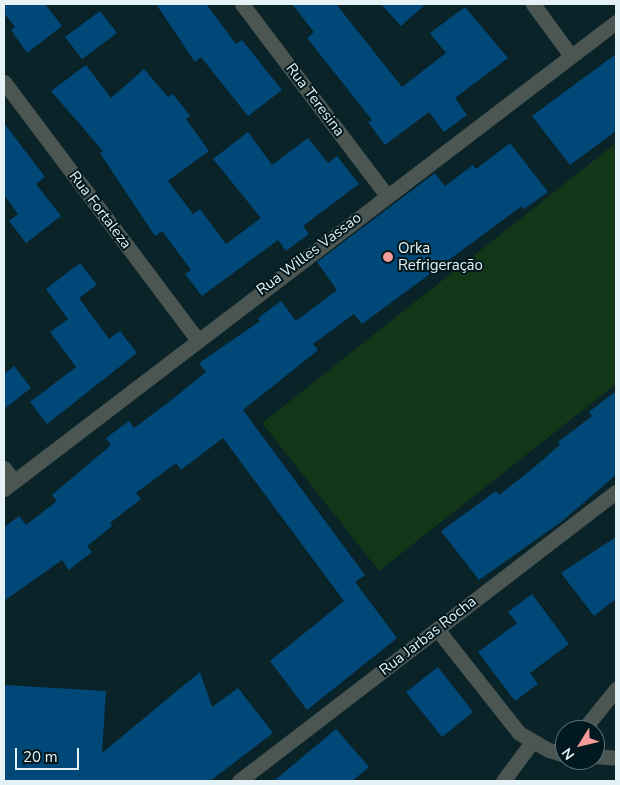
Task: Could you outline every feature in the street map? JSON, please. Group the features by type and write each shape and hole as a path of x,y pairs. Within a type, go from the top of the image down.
{"street":[{"name":"Rua Teresina","path":"242,4 388,196"},
{"path":"532,4 572,56"},
{"name":"Rua Willes Vassao","path":"9,485 197,339 616,22"},
{"name":"Rua Fortaleza","path":"4,82 197,339"},
{"path":"4,468 9,485"},
{"name":"Rua Jarbas Rocha","path":"239,781 616,492"},
{"path":"437,629 510,724 532,742 555,750"},
{"path":"591,720 616,689"},
{"path":"503,781 532,742"}],"green space":[{"path":"616,143 616,384 379,571 262,423"}],"building":[{"path":"4,4 45,4 62,26 27,53 11,30 15,27 4,13"},
{"path":"156,4 206,4 236,44 242,40 282,90 248,116 201,57 195,62"},
{"path":"292,4 336,4 402,87 446,53 430,33 465,7 508,58 455,98 467,115 444,132 429,112 385,145 368,122 372,120 307,38 314,32"},
{"path":"381,4 426,4 401,26"},
{"path":"100,11 117,33 82,59 65,37"},
{"path":"616,54 616,131 570,165 532,116"},
{"path":"86,65 111,98 144,69 168,97 173,94 190,116 186,119 209,151 168,181 193,214 200,209 226,244 261,218 213,159 248,132 272,165 308,138 328,163 337,156 359,184 303,226 309,234 286,251 278,240 202,296 185,274 191,270 162,231 155,236 100,153 103,151 51,91"},
{"path":"4,123 45,177 36,184 61,216 26,243 9,221 18,214 4,195"},
{"path":"510,143 548,192 524,209 522,206 362,324 354,314 313,344 318,350 243,410 365,575 355,582 397,638 307,710 270,661 344,601 223,438 181,470 176,463 136,493 141,499 110,523 112,526 87,546 92,552 69,570 62,560 4,601 4,527 19,516 26,525 57,501 52,495 111,445 106,438 129,421 134,428 170,401 206,372 199,363 260,321 258,318 281,301 296,321 337,290 317,262 435,173 445,186 473,165 476,169"},
{"path":"80,263 97,285 79,298 109,339 120,331 137,353 47,424 30,402 76,367 50,332 68,319 46,289"},
{"path":"14,366 31,388 4,409 4,374"},
{"path":"616,391 616,475 561,522 479,580 441,531 496,491 499,495 532,469 560,445 558,442 592,416 589,412"},
{"path":"616,537 616,599 594,616 561,573"},
{"path":"532,594 569,644 530,673 538,684 515,701 478,652 517,623 508,612"},
{"path":"438,667 473,712 442,737 406,692"},
{"path":"200,672 212,707 238,688 273,733 210,781 4,781 4,685 106,691 102,753"},
{"path":"336,729 369,767 352,781 274,781"}],"place":[{"name":"Orka Refrigeração","path":"388,257"}]}
